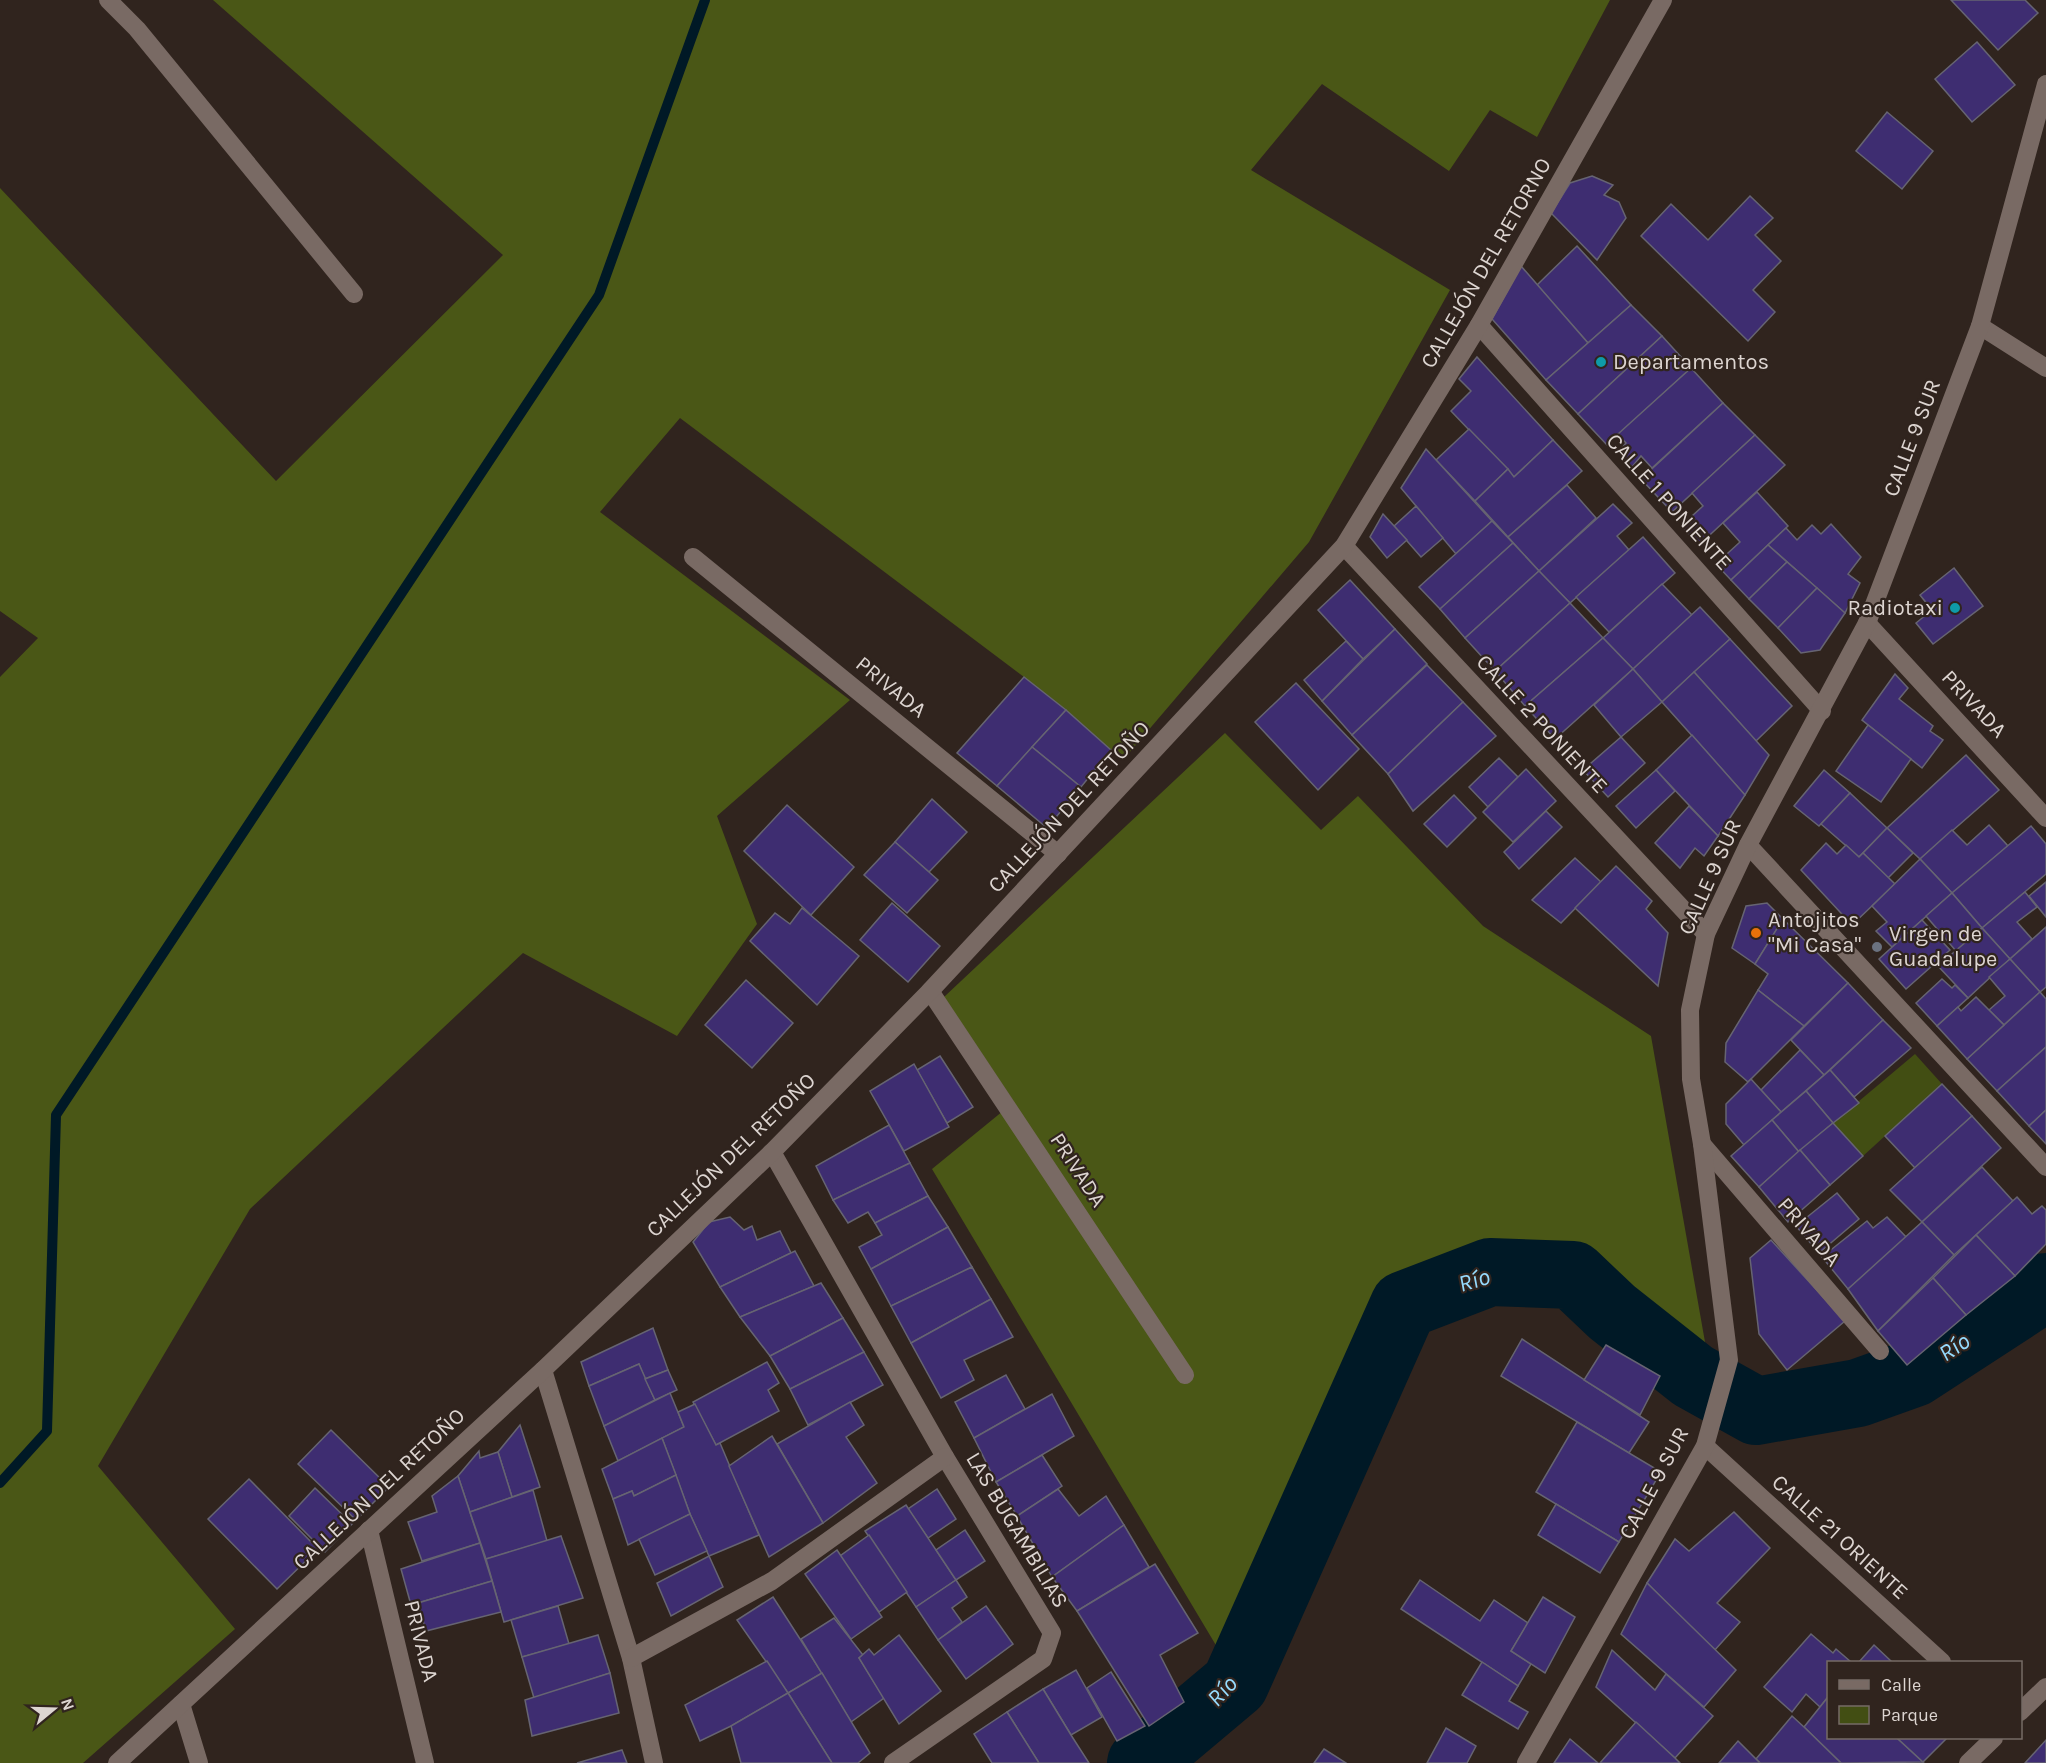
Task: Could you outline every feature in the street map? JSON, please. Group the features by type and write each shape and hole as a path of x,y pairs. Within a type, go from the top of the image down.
{"street":[{"path":"108,0 136,29 354,294"},
{"name":"CALLEJÓN DEL RETORNO","path":"1344,546 1479,325 1663,0"},
{"name":"CALLE 9 SUR","path":"1526,1763 1705,1446 1729,1360 1702,1144 1690,1079 1690,1010 1706,934 1748,845 1822,711 1866,623 1980,326 2046,84"},
{"name":"CALLE 1 PONIENTE","path":"1479,325 1822,711"},
{"path":"1980,326 2046,368"},
{"name":"CALLEJÓN DEL RETOÑO","path":"117,1763 543,1370 772,1152 930,991 1344,546"},
{"name":"CALLE 2 PONIENTE","path":"1344,546 1706,934"},
{"name":"PRIVADA","path":"693,558 1058,854"},
{"name":"PRIVADA","path":"1866,623 2046,818"},
{"path":"1748,845 2046,1167"},
{"name":"PRIVADA","path":"930,991 1185,1376"},
{"name":"PRIVADA","path":"1702,1144 1880,1351"},
{"name":"LAS BUGAMBILIAS","path":"772,1152 945,1457 1052,1633 1043,1659 893,1763"},
{"path":"543,1370 631,1658 654,1763"},
{"name":"CALLE 21 ORIENTE","path":"1705,1446 1941,1661"},
{"name":"LAS BUGAMBILIAS","path":"631,1658 772,1581 945,1457"},
{"name":"PRIVADA","path":"369,1530 425,1763"},
{"path":"2022,1710 2046,1687"},
{"path":"181,1704 199,1763"},
{"path":"1968,1763 1992,1739"}],"green space":[{"path":"213,0 1610,0 1537,137 1490,110 1449,171 1322,84 1251,170 1450,290 1309,542 1123,760 1024,677 680,418 600,512 850,700 717,816 757,924 677,1036 523,953 250,1209 98,1466 235,1629 83,1763 0,1763 0,677 38,638 0,611 0,188 276,481 503,255"},
{"path":"1225,733 1321,830 1358,796 1483,926 1651,1036 1708,1359 1573,1275 1490,1272 1404,1304 1217,1647 932,1169 1014,1102 944,997"},
{"path":"1915,1054 1942,1084 1863,1156 1833,1123"}],"building":[{"path":"1951,0 2025,0 2038,13 1998,50"},
{"path":"1977,42 2015,85 1972,122 1935,79"},
{"path":"1887,112 1933,151 1902,189 1856,151"},
{"path":"1592,176 1613,185 1604,195 1619,202 1626,218 1597,260 1551,213 1570,183"},
{"path":"1750,196 1773,218 1755,235 1781,261 1753,290 1775,312 1748,341 1641,236 1671,204 1708,240"},
{"path":"1577,246 1631,305 1588,343 1537,285"},
{"path":"1521,266 1588,343 1546,380 1492,319"},
{"name":"Departamentos","path":"1631,305 1662,336 1578,414 1546,380"},
{"path":"1662,336 1691,368 1607,445 1578,414"},
{"path":"1477,357 1553,440 1514,477 1451,411 1471,391 1459,379"},
{"path":"1691,368 1723,403 1652,468 1641,456 1632,467 1618,452 1626,443 1618,434"},
{"path":"1723,403 1755,435 1672,512 1641,479"},
{"path":"1469,429 1508,469 1475,501 1436,460"},
{"path":"1755,435 1785,465 1699,545 1681,526 1703,506 1692,493"},
{"path":"1553,440 1582,471 1508,537 1475,501 1508,469 1514,477"},
{"path":"1426,449 1492,521 1456,554 1401,488"},
{"path":"1567,485 1596,518 1539,571 1508,537"},
{"path":"1757,492 1788,526 1731,580 1716,564 1740,542 1723,523"},
{"path":"1613,504 1632,523 1617,536 1629,550 1570,603 1539,571"},
{"path":"1416,506 1443,538 1421,557 1394,526"},
{"path":"1383,514 1407,540 1387,558 1370,537"},
{"path":"1492,521 1513,543 1440,609 1419,587"},
{"path":"1831,524 1861,557 1848,574 1860,583 1845,613 1768,545 1786,528 1797,540 1812,525 1821,534"},
{"path":"1643,537 1675,573 1609,632 1576,597"},
{"path":"1513,543 1539,571 1465,638 1440,609"},
{"path":"1768,545 1787,562 1749,599 1731,580"},
{"path":"1787,562 1817,588 1778,628 1749,599"},
{"name":"Radiotaxi","path":"1954,568 1983,606 1933,644 1916,623 1932,610 1920,595"},
{"path":"1539,571 1570,603 1495,671 1465,638"},
{"path":"1350,580 1395,629 1363,659 1318,610"},
{"path":"1662,584 1692,615 1633,669 1603,638"},
{"path":"1817,588 1845,613 1820,650 1801,653 1778,628"},
{"path":"1570,603 1603,638 1525,706 1495,671"},
{"path":"1700,607 1730,639 1662,702 1633,669"},
{"path":"1395,629 1427,664 1352,735 1322,701"},
{"path":"1603,638 1633,669 1555,739 1525,706"},
{"path":"1730,639 1792,706 1756,741 1694,672"},
{"path":"1346,641 1363,659 1322,701 1304,680"},
{"path":"1427,665 1463,702 1388,774 1352,735"},
{"path":"1633,669 1662,702 1621,737 1594,705"},
{"path":"1694,672 1769,755 1745,795 1662,702"},
{"path":"1895,674 1908,688 1899,699 1933,726 1930,731 1943,740 1922,768 1862,720"},
{"path":"1024,677 1066,710 997,786 957,753"},
{"path":"1296,683 1359,749 1318,790 1255,722"},
{"path":"1463,702 1496,736 1413,811 1388,774"},
{"path":"1066,710 1111,750 1081,787 1032,747"},
{"path":"1868,725 1911,759 1881,802 1836,771"},
{"path":"1692,735 1745,795 1718,836 1656,770"},
{"path":"1621,737 1645,763 1608,797 1583,770"},
{"path":"1032,747 1081,787 1047,828 997,786"},
{"path":"1966,755 1999,790 1920,859 1887,828"},
{"path":"1499,758 1518,777 1488,807 1469,787"},
{"path":"1526,769 1556,801 1513,842 1483,812"},
{"path":"1656,770 1675,791 1636,828 1616,806"},
{"path":"1824,770 1850,793 1819,826 1794,806"},
{"path":"1850,793 1887,828 1859,857 1821,824"},
{"path":"1454,795 1476,818 1447,847 1424,824"},
{"path":"932,799 967,832 929,872 895,842"},
{"path":"787,805 854,867 811,915 744,851"},
{"path":"1689,806 1718,836 1704,856 1695,848 1680,868 1655,843"},
{"path":"1546,811 1562,827 1519,869 1504,852"},
{"path":"1989,825 2008,846 1952,893 1920,859 1952,830 1967,845"},
{"path":"2031,826 2046,844 2046,874 1982,928 1952,893"},
{"path":"1887,828 1913,853 1888,878 1863,853"},
{"path":"895,842 938,880 907,913 864,875"},
{"path":"1826,843 1837,854 1846,845 1859,857 1863,853 1895,884 1852,925 1801,870"},
{"path":"1575,858 1601,882 1561,923 1532,900"},
{"path":"1920,859 1952,893 1892,947 1876,931 1887,922 1872,906"},
{"path":"1616,866 1652,901 1646,909 1668,933 1658,986 1575,908"},
{"path":"2046,882 2046,917 2029,896"},
{"path":"2025,892 2037,907 2017,922 2032,939 2010,959 1982,928"},
{"path":"1952,893 1982,928 1956,951 1926,916"},
{"path":"892,903 940,946 908,982 860,940"},
{"name":"Antojitos \"Mi Casa\"","path":"1767,903 1783,919 1755,964 1732,948 1746,906"},
{"path":"802,908 859,956 817,1005 750,941 775,913 790,924"},
{"path":"1783,919 1848,983 1804,1026 1758,990 1768,974 1755,964"},
{"path":"1922,920 1950,950 1906,989 1879,959"},
{"path":"2046,927 2046,987 2040,992 2010,959"},
{"path":"1982,928 2010,959 1968,998 1938,966"},
{"path":"2010,959 2040,992 2004,1025 1989,1010 2005,996 1989,977"},
{"path":"1942,979 1952,988 1955,985 1968,998 1937,1026 1916,1003"},
{"path":"746,980 793,1023 752,1068 705,1025"},
{"path":"1848,983 1883,1020 1824,1075 1791,1040"},
{"path":"1758,990 1804,1026 1748,1082 1725,1062 1726,1043"},
{"path":"2040,992 2046,999 2046,1047 1997,1091 1967,1059"},
{"path":"1976,997 2004,1025 1967,1059 1937,1026 1958,1007 1961,1011"},
{"path":"1883,1020 1911,1048 1854,1097 1830,1070"},
{"path":"2046,1047 2046,1110 2029,1126 1997,1091"},
{"path":"1800,1050 1824,1075 1781,1112 1761,1090"},
{"path":"940,1056 973,1107 947,1123 917,1070"},
{"path":"914,1064 949,1127 904,1151 870,1091"},
{"path":"1830,1070 1859,1103 1833,1123 1806,1091"},
{"path":"1751,1079 1781,1112 1744,1145 1726,1124 1726,1104"},
{"path":"1942,1084 1972,1116 1915,1168 1885,1136"},
{"path":"1806,1091 1833,1123 1799,1152 1772,1120"},
{"path":"2046,1110 2046,1144 2029,1126"},
{"path":"1972,1116 2001,1148 1922,1222 1890,1190"},
{"path":"1772,1120 1799,1152 1759,1187 1731,1156"},
{"path":"1833,1123 1863,1156 1830,1185 1800,1150"},
{"path":"889,1125 910,1163 833,1200 816,1166"},
{"path":"1800,1150 1830,1185 1788,1222 1759,1187"},
{"path":"910,1163 928,1196 875,1223 868,1212 848,1223 833,1200"},
{"path":"1982,1167 2013,1201 1954,1255 1922,1222"},
{"path":"1837,1193 1859,1219 1819,1253 1796,1226"},
{"path":"928,1196 948,1227 871,1269 859,1247 882,1235 875,1223"},
{"path":"2017,1197 2032,1214 2042,1206 2046,1210 2046,1244 2015,1276 1976,1235"},
{"path":"730,1217 744,1230 752,1226 757,1240 780,1231 791,1253 720,1287 693,1242 709,1222"},
{"path":"1887,1217 1907,1238 1848,1289 1822,1257 1867,1221 1873,1228"},
{"path":"1922,1222 1954,1255 1878,1331 1848,1289"},
{"path":"948,1227 972,1267 891,1306 871,1269"},
{"path":"1976,1235 2015,1276 1966,1315 1933,1278"},
{"path":"1771,1240 1845,1321 1787,1370 1759,1334 1750,1258"},
{"path":"795,1251 814,1286 740,1317 720,1287"},
{"path":"972,1267 991,1299 911,1343 891,1306"},
{"path":"1933,1278 1966,1315 1907,1365 1878,1331"},
{"path":"821,1283 843,1318 770,1356 740,1317"},
{"path":"991,1299 1013,1337 964,1360 974,1380 941,1398 911,1343"},
{"path":"843,1318 864,1352 790,1389 770,1356"},
{"path":"653,1328 668,1370 645,1379 639,1364 589,1386 581,1362"},
{"path":"1522,1339 1649,1422 1629,1453 1501,1376"},
{"path":"1606,1345 1660,1376 1640,1415 1584,1380"},
{"path":"864,1352 883,1385 808,1425 790,1389"},
{"path":"767,1362 779,1383 768,1390 779,1411 716,1445 693,1402"},
{"path":"639,1364 655,1400 604,1426 589,1386"},
{"path":"668,1370 677,1390 655,1400 645,1379"},
{"path":"1006,1375 1025,1409 974,1438 955,1402"},
{"path":"670,1393 684,1427 618,1461 604,1426"},
{"path":"1052,1394 1074,1436 996,1482 974,1438"},
{"path":"850,1402 864,1425 846,1437 877,1483 823,1523 777,1444"},
{"path":"695,1404 716,1445 720,1443 759,1535 709,1556 690,1514 662,1438 684,1427 678,1412"},
{"path":"1577,1422 1661,1472 1619,1542 1536,1492"},
{"path":"520,1425 540,1487 512,1497 498,1452"},
{"path":"331,1430 389,1487 356,1520 298,1464"},
{"path":"772,1436 823,1523 769,1557 729,1466"},
{"path":"662,1438 676,1475 634,1496 632,1491 613,1499 602,1469"},
{"path":"479,1451 480,1458 498,1452 512,1497 470,1512 458,1476"},
{"path":"1042,1455 1062,1486 1017,1516 996,1482"},
{"path":"676,1475 690,1514 628,1545 613,1499 632,1491 634,1496"},
{"path":"458,1476 480,1543 422,1561 408,1522 437,1512 432,1496"},
{"path":"249,1479 318,1549 277,1589 208,1519"},
{"path":"315,1488 352,1524 325,1552 289,1516"},
{"path":"937,1489 956,1519 928,1538 908,1509"},
{"path":"1058,1489 1079,1516 1106,1496 1124,1525 1052,1577 1017,1516"},
{"path":"533,1490 547,1541 486,1559 470,1512"},
{"path":"1556,1504 1619,1542 1600,1573 1538,1535"},
{"path":"906,1505 956,1580 916,1607 865,1531"},
{"path":"1734,1512 1770,1548 1717,1603 1740,1622 1714,1651 1647,1583 1675,1539 1689,1551"},
{"path":"690,1514 707,1551 655,1575 639,1539"},
{"path":"1124,1525 1149,1567 1077,1611 1052,1577"},
{"path":"965,1530 985,1561 956,1580 936,1550"},
{"path":"869,1535 907,1592 879,1612 840,1556"},
{"path":"561,1536 583,1598 504,1622 486,1559"},
{"path":"480,1543 492,1581 411,1605 401,1569"},
{"path":"837,1550 882,1617 851,1639 805,1574"},
{"path":"709,1556 723,1587 671,1616 657,1583"},
{"path":"1155,1564 1198,1633 1160,1655 1184,1702 1149,1726 1077,1611"},
{"path":"956,1580 967,1597 952,1608 962,1622 938,1640 916,1607"},
{"path":"1420,1580 1480,1621 1494,1600 1528,1623 1511,1651 1531,1664 1518,1686 1401,1609"},
{"path":"492,1581 501,1612 426,1631 418,1603"},
{"path":"1647,1583 1736,1670 1704,1707 1621,1634"},
{"path":"773,1597 822,1673 788,1693 737,1620"},
{"path":"1543,1597 1575,1617 1545,1673 1511,1651"},
{"path":"558,1606 569,1644 522,1657 511,1620"},
{"path":"986,1606 1013,1644 966,1679 938,1640"},
{"path":"834,1618 863,1655 859,1658 884,1698 851,1722 801,1639"},
{"path":"1811,1634 1833,1653 1836,1649 1850,1661 1827,1661 1827,1698 1820,1707 1806,1694 1792,1712 1764,1687"},
{"path":"598,1635 610,1673 534,1698 522,1657"},
{"path":"899,1635 941,1691 899,1724 859,1658 869,1649 874,1655"},
{"path":"1874,1645 1891,1661 1860,1661"},
{"path":"1612,1650 1655,1690 1666,1674 1713,1716 1675,1758 1596,1687"},
{"path":"767,1661 788,1693 700,1741 685,1705"},
{"path":"1482,1662 1518,1686 1509,1701 1528,1712 1518,1729 1462,1695"},
{"path":"1076,1670 1102,1717 1071,1735 1043,1689"},
{"path":"1111,1672 1145,1726 1117,1741 1087,1688"},
{"path":"610,1673 619,1713 532,1736 525,1700"},
{"path":"822,1673 870,1753 858,1763 832,1763 788,1693"},
{"path":"1043,1689 1089,1763 1039,1763 1007,1712"},
{"path":"788,1693 832,1763 741,1763 731,1726"},
{"path":"1827,1698 1827,1739 1898,1739 1923,1762 1841,1763 1804,1727"},
{"path":"1007,1712 1039,1763 992,1763 974,1734"},
{"path":"1792,1716 1841,1763 1760,1763 1756,1759"},
{"path":"1636,1722 1675,1758 1680,1763 1600,1763"},
{"path":"1446,1728 1476,1746 1467,1763 1427,1763"},
{"path":"1570,1739 1598,1763 1554,1763"},
{"path":"1898,1739 1946,1739 1923,1762"},
{"path":"2046,1740 2046,1763 2025,1763"},
{"path":"1738,1741 1760,1763 1719,1763"},
{"path":"1324,1749 1346,1763 1314,1763"},
{"path":"622,1750 627,1763 577,1763"}],"waterway":[{"path":"0,1483 47,1431 56,1115 599,295 705,0"},
{"name":"Río","path":"1141,1763 1235,1684 1404,1305 1490,1272 1573,1275 1612,1312 1693,1376 1756,1411 1858,1393 1914,1373 2046,1287"}],"place":[{"name":"Departamentos","path":"1601,362"},
{"name":"Radiotaxi","path":"1955,608"},
{"name":"Antojitos \"Mi Casa\"","path":"1756,933"},
{"name":"Virgen de Guadalupe","path":"1877,947"}]}
